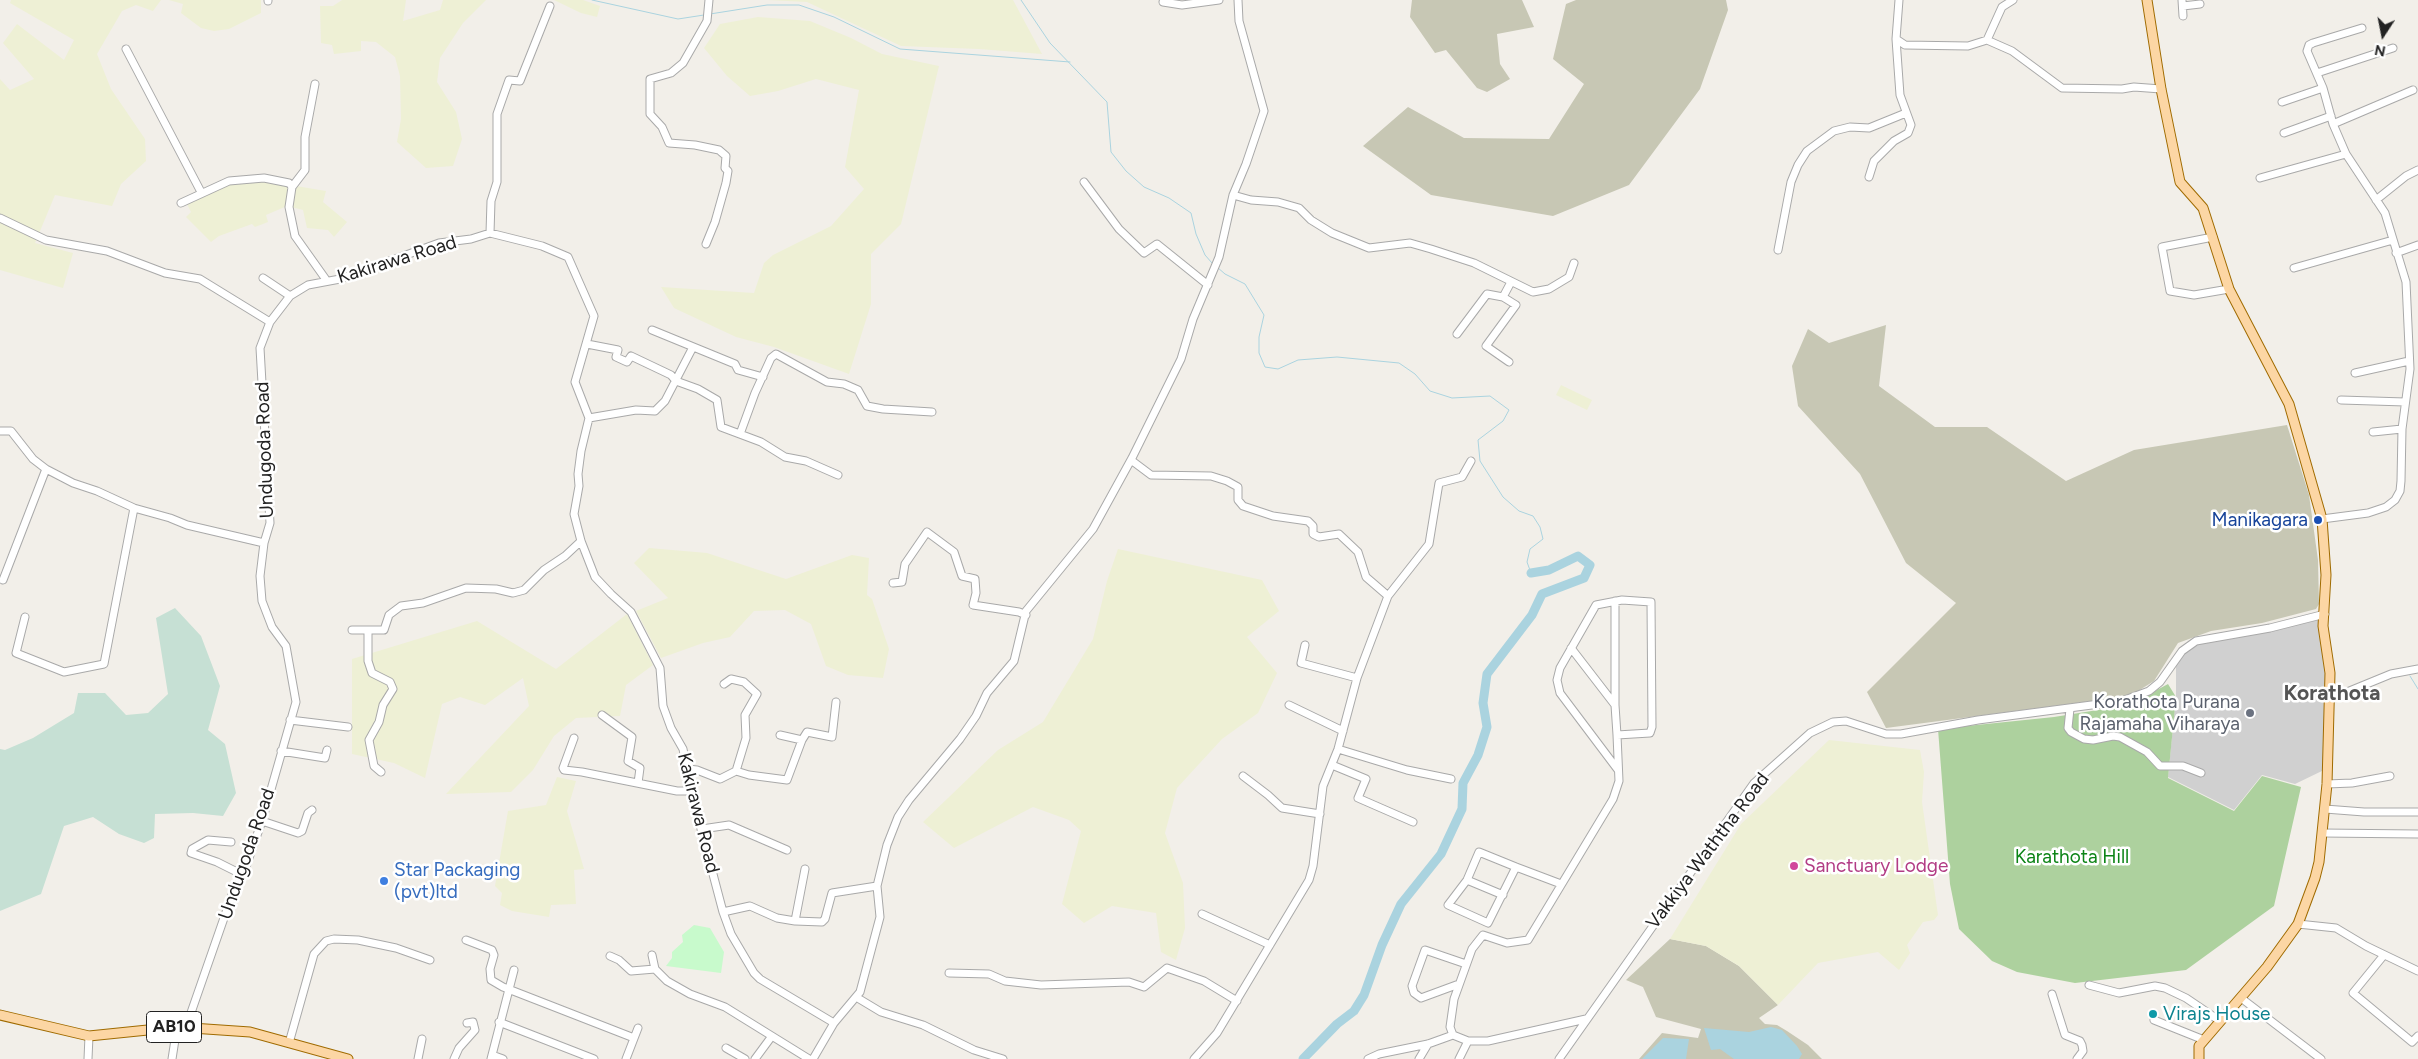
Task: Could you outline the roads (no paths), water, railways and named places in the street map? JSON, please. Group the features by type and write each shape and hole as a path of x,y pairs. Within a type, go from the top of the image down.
{"main road":[{"path":"2147,0 2161,89 2180,182 2203,208 2230,289 2290,404 2322,519 2326,575 2323,626 2330,672 2327,784 2315,878 2298,924 2267,967 2199,1046 2199,1059"},
{"name":"AB10","path":"0,1015 89,1036 182,1027 250,1032 348,1059"}],"street":[{"path":"706,244 715,222 726,183 728,171 725,168 726,156 719,150 695,145 669,143 662,127 650,114 650,79 671,74 683,63 707,21 709,0"},
{"path":"1163,2 1182,5 1219,0"},
{"path":"813,1059 834,1023 856,997 863,982 880,917 877,886 887,845 898,817 909,800 960,739 976,716 987,693 1014,661 1026,615 1036,598 1093,529 1132,460 1172,381 1219,257 1233,195 1264,111 1239,21 1238,0"},
{"path":"1869,177 1874,161 1883,150 1908,133 1910,124 1900,95 1896,39 1899,0"},
{"path":"1987,40 2002,7 2013,0"},
{"path":"2183,16 2182,3 2200,4"},
{"path":"490,233 491,202 498,182 497,114 509,80 520,81 550,6"},
{"path":"2322,519 2368,513 2386,506 2395,500 2400,491 2401,481 2402,430 2410,365 2406,282 2385,213 2346,154 2333,124 2317,72 2307,51 2309,45 2362,28"},
{"path":"1896,39 1905,45 1968,46 1987,40 2012,51 2062,88 2122,90 2134,86 2161,89"},
{"path":"2317,72 2393,48"},
{"path":"126,49 201,192"},
{"path":"315,84 305,137 305,170 292,187 289,207 294,236 328,281"},
{"path":"2282,102 2323,88"},
{"path":"2333,124 2413,90"},
{"path":"1778,250 1791,182 1798,165 1807,151 1834,132 1850,127 1869,128 1883,121 1906,114"},
{"path":"2284,134 2331,116"},
{"path":"2260,178 2346,154"},
{"path":"2376,200 2406,176 2418,170"},
{"path":"181,203 201,192 229,181 264,178 289,183 292,187"},
{"path":"1084,182 1119,229 1144,253 1157,244 1208,285"},
{"path":"1233,195 1251,200 1278,202 1299,208 1312,220 1332,233 1369,248 1410,243 1474,263 1533,292 1549,289 1569,277 1574,263"},
{"path":"0,218 46,240 107,251 165,273 200,279 270,322"},
{"name":"Kakirawa Road","path":"270,322 290,296 308,285 340,279 439,243 490,233 542,246 568,257 594,316 575,382 589,418 580,451 579,486 574,514 581,541 595,577 631,612 660,668 664,706 671,728 683,749 691,791 723,912 731,934 754,973 834,1023"},
{"path":"2213,237 2162,247 2170,291 2194,296 2230,289"},
{"path":"2294,268 2393,240"},
{"path":"2396,253 2418,245"},
{"path":"263,278 290,296"},
{"path":"1503,297 1511,282"},
{"path":"1457,334 1487,294 1503,297 1516,305 1486,346 1509,362"},
{"name":"Undugoda Road","path":"172,1059 182,1027 232,895 243,875 262,821 296,702 286,646 272,627 262,601 260,576 264,543 270,523 260,348 270,322"},
{"path":"652,330 735,364 738,370 763,377"},
{"path":"587,344 618,350 616,357 627,362 631,356 671,374 676,381 698,389 718,400 721,427 761,442 785,457 806,461 838,475"},
{"path":"589,418 636,410 655,410 665,402 692,347"},
{"path":"740,434 755,393 771,358 776,354 827,382 844,384 858,390 867,406 883,409 932,412"},
{"path":"2355,373 2410,365 2418,367"},
{"path":"2341,400 2405,402"},
{"path":"2373,432 2402,430"},
{"path":"0,431 11,431 33,459 46,469 73,483 97,491 134,508 170,518 186,526 264,543"},
{"path":"1132,460 1151,475 1210,476 1227,481 1238,488 1238,500 1243,506 1273,516 1308,521 1313,526 1313,534 1319,537 1339,534 1358,552 1366,577 1388,596"},
{"path":"1194,1059 1217,1033 1309,880 1323,786 1338,749 1357,678 1388,596 1429,544 1439,483 1462,477 1471,462"},
{"path":"3,580 46,469"},
{"path":"25,617 16,654 64,672 104,664 134,508"},
{"path":"893,583 902,582 905,564 927,532 954,552 962,576 975,579 976,594 973,605 1019,612 1026,615"},
{"path":"352,630 384,630 389,615 400,606 423,603 466,588 496,589 513,593 524,590 544,570 581,541"},
{"path":"1617,735 1650,733 1652,727 1651,602 1622,600 1596,605 1560,668 1557,680 1560,693 1618,770"},
{"path":"1483,935 1507,943 1528,940 1613,799 1619,781 1615,705 1614,601"},
{"name":"Vakkiya Waththa Road","path":"1559,1059 1754,783 1810,733 1832,722 1858,723 1886,734 1901,734 1978,720 2122,701 2149,691 2160,682 2182,651 2196,641 2270,628 2325,614"},
{"path":"368,630 368,661 372,673 390,682 393,689 383,705 379,722 369,740 374,766 381,772"},
{"path":"1305,645 1301,663 1357,678"},
{"path":"1571,648 1615,705"},
{"path":"2330,699 2391,674 2418,669"},
{"path":"688,769 697,770 720,779 736,770 746,738 745,715 757,694 744,682 731,679 724,684"},
{"path":"736,770 750,775 787,780 802,740 807,732 832,737 836,702"},
{"path":"1289,705 1343,732"},
{"path":"2070,709 2068,728 2071,732 2084,739 2120,737 2147,752 2160,766 2183,766 2201,773"},
{"path":"602,715 632,737 628,761 640,768 638,783"},
{"path":"290,720 348,727"},
{"path":"780,735 802,740"},
{"path":"574,738 563,768 564,770 677,791 691,791"},
{"path":"1338,749 1407,770 1451,779"},
{"path":"281,751 325,758 327,750"},
{"path":"1332,765 1366,779 1358,798 1413,822"},
{"path":"1243,776 1268,794 1282,808 1320,814"},
{"path":"2327,784 2352,783 2390,776"},
{"path":"2325,809 2364,812 2418,812"},
{"path":"262,821 298,833 302,831 308,814 312,810"},
{"path":"702,829 730,825 787,850"},
{"path":"2322,833 2418,834"},
{"path":"231,842 208,840 192,849 191,854 217,862 243,875"},
{"path":"1488,923 1448,905 1467,880 1479,852 1561,884"},
{"path":"1452,1035 1450,1027 1466,964 1472,949 1483,935 1516,867"},
{"path":"795,921 805,869"},
{"path":"1467,880 1503,894"},
{"path":"723,912 750,906 777,918 822,922 825,919 832,893 877,886"},
{"path":"1202,914 1270,946"},
{"path":"2298,924 2336,928 2384,955 2418,971"},
{"path":"289,1043 314,954 326,941 334,939 358,940 396,948 430,960"},
{"path":"466,940 492,950 494,955 490,969 491,980 509,989 634,1038"},
{"path":"1460,984 1421,998 1414,993 1412,986 1425,950 1466,964"},
{"path":"2384,955 2353,993 2412,1042 2418,1036"},
{"path":"610,956 631,971 655,969"},
{"path":"652,956 655,969 667,981 690,994 725,1007 809,1059"},
{"path":"949,972 989,974 1005,981 1041,984 1129,982 1144,987 1167,968 1204,981 1237,1001"},
{"path":"502,1059 491,1057 514,970"},
{"path":"2089,985 2120,993 2155,986 2165,988 2186,998 2220,1021"},
{"path":"2052,994 2065,1035 2080,1041 2082,1045 2083,1051 2077,1059"},
{"path":"856,997 881,1012 923,1025 974,1050 1003,1059"},
{"path":"2241,998 2321,1059"},
{"path":"1368,1059 1379,1054 1428,1044 1452,1035 1468,1041 1488,1041 1586,1019"},
{"path":"2154,1020 2204,1040"},
{"path":"454,1059 462,1044 475,1030 473,1022 467,1023"},
{"path":"499,1022 594,1059"},
{"path":"626,1059 638,1028"},
{"path":"462,1044 464,1033"},
{"path":"88,1059 89,1036"},
{"path":"755,1059 772,1036"},
{"path":"418,1059 422,1039"},
{"path":"1459,1059 1468,1041"},
{"path":"1419,1059 1428,1044"},
{"path":"726,1048 745,1059"}],"water":[{"path":"1771,1027 1782,1030 1797,1046 1802,1054 1799,1059 1734,1059 1720,1049 1711,1050 1704,1028 1749,1032"},
{"path":"1663,1038 1689,1039 1686,1059 1642,1059"}],"waterway":[{"path":"592,0 678,19 704,15"},
{"path":"1021,0 1050,43 1107,102 1111,152 1126,171 1144,187 1169,198 1191,213 1196,234 1205,255 1212,263"},
{"path":"710,14 767,5 799,5 834,17 900,49 1070,62"},
{"path":"1217,267 1225,274 1245,284 1264,315 1259,337 1259,353 1265,367 1278,369 1298,360 1337,357 1399,363 1415,374 1430,391 1452,398 1490,396 1509,410 1503,421 1478,440 1480,461 1503,497 1519,511 1533,516 1540,527 1543,539 1530,549 1527,562 1531,573"},
{"path":"1303,1059 1337,1024 1354,1011 1364,995 1382,945 1401,904 1441,854 1462,809 1463,783 1478,755 1487,727 1483,703 1487,674 1532,615 1542,594 1584,578 1590,565 1578,556 1549,570 1531,573"},
{"path":"2410,676 2418,689"}],"place":[{"name":"Manikagara","path":"2318,520"},
{"name":"Korathota Purana Rajamaha Viharaya","path":"2250,713"},
{"name":"Sanctuary Lodge","path":"1794,866"},
{"name":"Star Packaging (pvt)ltd","path":"384,881"},
{"name":"Virajs House","path":"2153,1014"}],"district":[{"name":"Korathota","path":"2332,694"}],"park label":[{"name":"Karathota Hill","path":"2072,857"}]}
